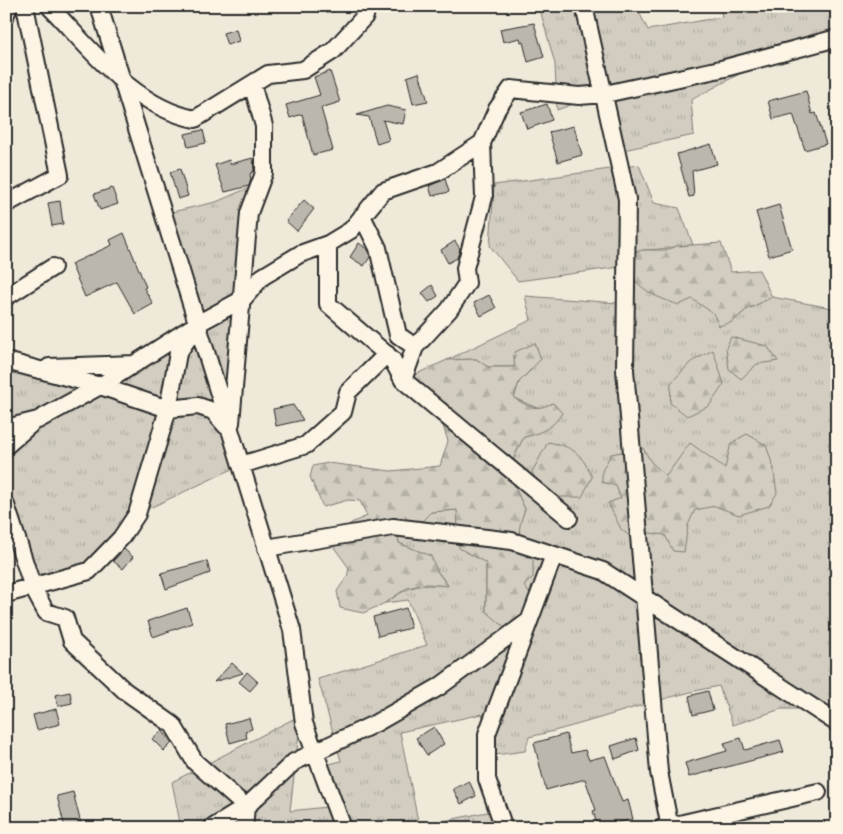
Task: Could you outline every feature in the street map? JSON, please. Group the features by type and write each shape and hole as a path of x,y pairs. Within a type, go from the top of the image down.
{"street":[{"path":"6,14 9,6"},
{"path":"6,204 60,175 25,6"},
{"path":"49,6 123,83 176,115 195,119 268,74 303,70 333,51 365,16 366,6"},
{"path":"99,6 292,630 304,723 343,828"},
{"path":"584,6 628,199 625,370 659,772 667,827 818,792"},
{"path":"403,380 415,347 449,310 467,283 466,268 484,197 482,143 497,109 510,89 579,96 605,94 724,68 837,38"},
{"path":"230,430 243,299 249,213 264,173 264,126 252,84"},
{"path":"6,446 38,420 100,386 197,324 243,299 262,277 300,254 328,244 351,230 383,191 438,172 482,143"},
{"path":"362,216 378,248 398,335 415,347"},
{"path":"328,244 328,304 392,359 403,380 569,518"},
{"path":"6,297 52,268"},
{"path":"6,594 34,588 89,571 121,538 137,514 168,409 178,352 197,324"},
{"path":"241,465 306,445 343,412 348,392 387,354"},
{"path":"6,361 100,386 168,409 198,406 213,412 230,430"},
{"path":"30,367 134,364"},
{"path":"6,428 38,420"},
{"path":"6,505 34,588 46,612 65,618 72,641 126,691 173,725 195,762 246,807"},
{"path":"266,548 393,527 512,541 603,571 837,723"},
{"path":"504,828 487,779 487,734 554,555"},
{"path":"212,828 246,807 294,762 376,723 439,687 530,621"},
{"path":"244,828 246,807"}],"green space":[{"path":"539,6 636,6 648,30 722,17 720,6 837,6 837,40 780,52 691,100 694,135 614,152 606,92 557,110 555,64"},
{"path":"639,165 654,203 679,208 693,245 643,250 684,290 707,308 732,322 746,310 772,297 837,309 837,709 781,709 733,725 719,686 671,697 529,737 525,751 495,755 482,714 400,732 419,826 497,810 508,828 181,828 172,782 301,715 290,811 327,807 318,767 341,761 318,679 427,645 408,600 385,603 402,592 415,587 448,585 437,571 430,556 399,543 395,520 431,512 458,510 459,525 486,563 486,611 524,586 523,550 518,527 525,509 513,480 512,466 524,437 537,434 539,409 514,398 519,382 531,370 514,367 488,367 476,359 447,360 531,320 525,296 617,303 620,267 518,281 490,246 494,185"},
{"path":"260,183 230,430 241,465 137,514 89,571 33,588 6,505 6,361 30,367 134,364 197,324 163,214 216,202"},
{"path":"721,243 731,272 759,270 772,297 746,310 732,322 719,326 713,313 692,299 679,305 662,299 644,288 626,270 627,254 643,250 666,250 677,246"},
{"path":"731,337 767,346 778,361 757,364 741,379 729,369 726,348"},
{"path":"535,343 541,359 519,382 514,398 537,408 553,403 562,413 555,423 546,429 524,437 512,466 513,480 525,509 520,523 521,542 527,554 533,560 533,577 524,586 532,597 531,617 508,630 486,611 486,563 459,548 457,510 431,512 421,522 396,521 399,543 431,556 437,571 448,586 427,584 407,588 385,603 363,613 340,608 337,591 347,577 349,568 333,546 351,523 367,516 360,501 348,500 323,507 310,477 313,466 328,463 391,471 440,466 448,441 437,408 403,380 447,360 476,359 488,367 514,367 515,352"},
{"path":"713,350 724,384 709,406 687,416 670,403 671,383 691,362"},
{"path":"747,434 766,445 773,466 777,493 769,506 739,515 715,506 695,510 688,525 684,552 673,551 665,535 650,533 632,538 621,529 608,503 621,498 616,486 602,482 602,471 611,454 643,448 651,462 666,476 690,443 725,468 731,443"},
{"path":"548,442 564,446 576,452 584,462 592,477 582,497 554,497 540,490 532,472"}],"building":[{"path":"534,23 544,57 528,62 523,42 521,42 520,38 503,42 500,29"},
{"path":"236,29 239,41 227,45 223,33"},
{"path":"330,71 340,102 321,108 333,150 313,155 302,114 290,118 286,105 320,95 314,77"},
{"path":"419,73 428,101 413,104 407,77"},
{"path":"806,91 812,114 816,113 826,144 805,150 793,114 773,119 768,101"},
{"path":"547,104 552,120 527,129 521,112"},
{"path":"387,106 406,110 403,124 383,120 389,140 377,144 369,117 357,115"},
{"path":"574,126 582,155 558,162 549,132"},
{"path":"203,130 206,143 188,147 185,134"},
{"path":"711,144 717,164 692,171 694,196 689,197 677,154"},
{"path":"253,158 254,171 250,174 249,186 225,192 215,165 229,160 230,164"},
{"path":"180,169 188,196 178,199 170,172"},
{"path":"445,179 449,192 432,196 429,186"},
{"path":"112,188 118,204 100,210 94,194"},
{"path":"304,200 314,209 297,231 286,221"},
{"path":"60,201 63,224 52,226 48,203"},
{"path":"779,205 792,249 769,256 756,212"},
{"path":"124,233 146,287 144,288 153,304 135,314 117,282 85,297 71,264 112,245 110,240"},
{"path":"455,241 460,249 457,258 448,263 441,250"},
{"path":"359,243 369,251 370,257 364,266 350,257"},
{"path":"432,285 438,296 429,302 422,293"},
{"path":"489,295 496,308 481,316 474,303"},
{"path":"293,405 303,420 276,426 273,409"},
{"path":"124,549 133,557 123,569 113,561"},
{"path":"207,561 210,573 166,589 161,573"},
{"path":"187,608 192,623 153,637 148,621"},
{"path":"406,608 411,628 378,636 373,617"},
{"path":"232,663 243,673 214,682"},
{"path":"247,672 258,682 250,691 239,682"},
{"path":"708,691 713,710 693,715 689,696"},
{"path":"70,692 72,703 58,706 55,695"},
{"path":"56,709 60,724 37,730 33,715"},
{"path":"249,718 252,729 245,731 247,738 230,743 225,724"},
{"path":"434,727 444,744 427,755 416,738"},
{"path":"162,730 172,743 164,751 152,739"},
{"path":"566,734 571,753 585,750 589,760 605,756 622,802 628,800 633,819 598,828 593,811 596,810 585,779 546,790 534,743"},
{"path":"636,738 639,750 615,759 611,746"},
{"path":"741,738 745,750 780,740 784,752 689,777 685,763 727,751 724,743"},
{"path":"469,781 476,796 461,804 453,789"},
{"path":"73,792 81,824 65,828 57,796"}]}
